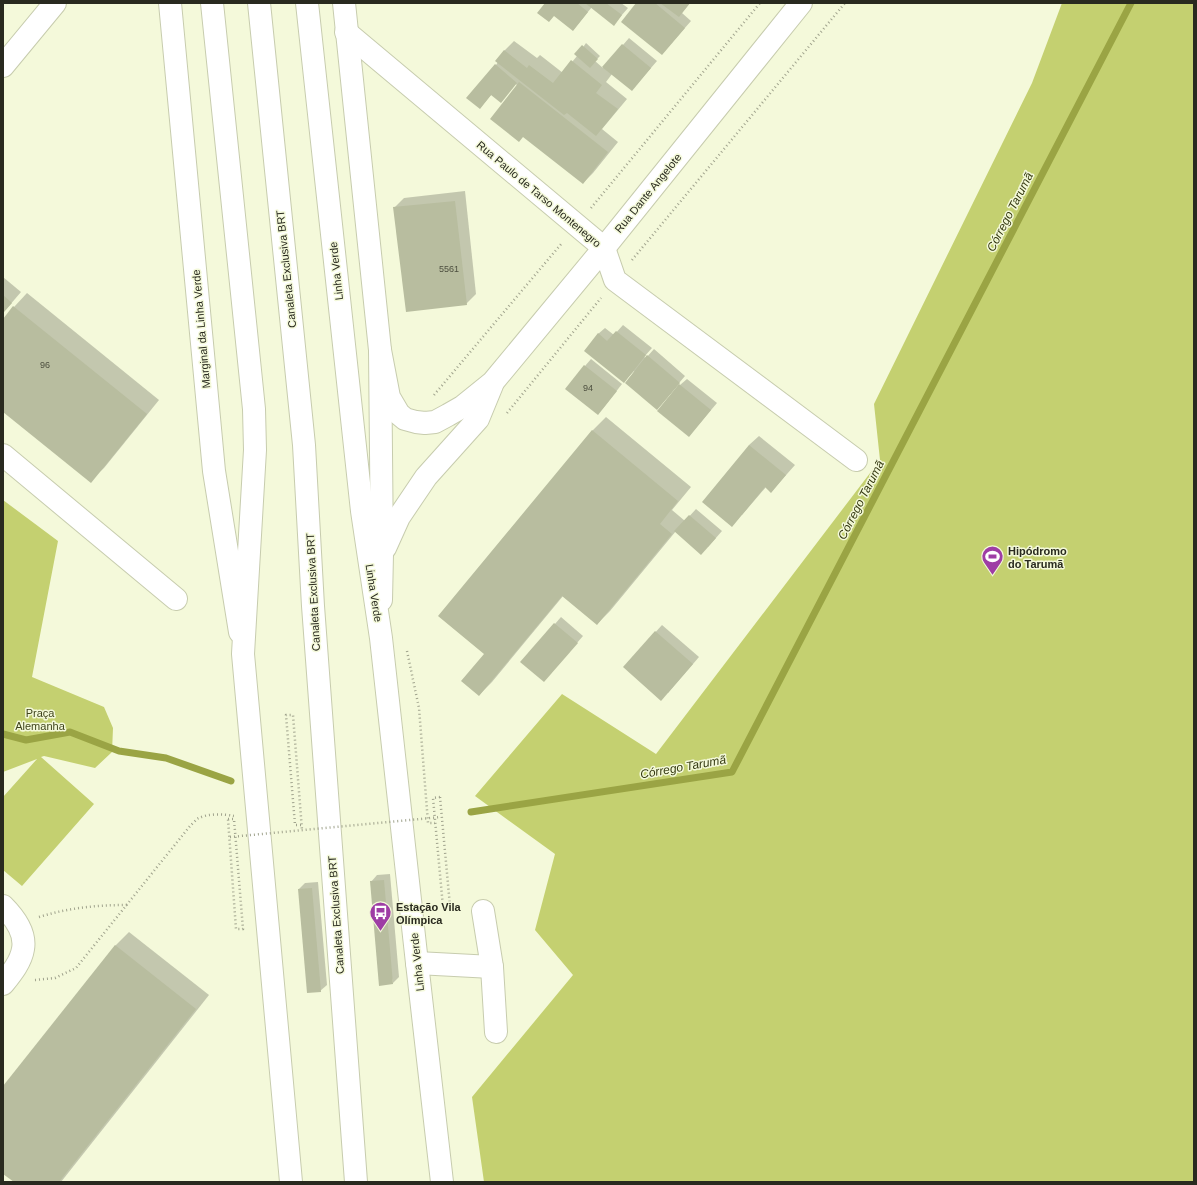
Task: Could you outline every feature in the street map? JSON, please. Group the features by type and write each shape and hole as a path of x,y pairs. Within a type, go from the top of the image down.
{"main road":[{"path":"3,66 55,3"},
{"name":"Marginal da Linha Verde","path":"170,3 214,471 244,654"},
{"path":"212,3 254,409 255,450 244,654 291,1182"},
{"name":"Canaleta Exclusiva BRT","path":"259,3 304,445 313,606 356,1182"},
{"name":"Linha Verde","path":"307,3 362,511 381,638 442,1182"},
{"path":"344,3 380,350 382,554 381,638"},
{"name":"Rua Dante Angelote","path":"380,350 389,397 399,414 405,419 425,423 435,422 462,407 493,382 604,248 801,3"},
{"name":"Rua Paulo de Tarso Montenegro","path":"346,32 604,248 615,280 856,460"},
{"name":"Rua Dante Angelote","path":"382,554 400,517 426,477 478,419 493,382"},
{"path":"3,455 176,599"},
{"path":"3,906 17,923 23,936 24,949 18,964 7,979"},
{"path":"482,911 492,967 496,1032"},
{"path":"417,963 492,967"}],"path":[{"path":"590,210 760,3"},
{"path":"631,260 845,3"},
{"path":"431,397 560,245"},
{"path":"507,413 600,298"},
{"path":"407,648 419,708 428,823 435,823"},
{"path":"301,825 295,825 286,715 293,715 302,830"},
{"path":"440,797 450,906 443,907 435,823 433,798 440,797"},
{"path":"7,979 33,980 55,978 76,968 190,826 199,818 226,815 241,816"},
{"path":"230,837 441,817"},
{"path":"234,818 243,929 236,929 230,837 228,819 234,818"},
{"path":"17,923 53,912 82,907 127,905"}],"green space":[{"name":"Hipódromo do Tarumã","path":"1062,3 1194,3 1194,1182 484,1182 472,1097 573,975 535,930 555,854 475,796 562,694 656,754 880,460 874,404 1032,83"},
{"name":"Praça Alemanha","path":"3,500 58,541 32,677 104,707 113,728 112,752 95,768 44,756 41,757 94,804 22,886 3,870 3,797 37,759 3,772"}],"building":[{"path":"545,3 577,3 588,12 573,31 554,16 549,22 537,13"},
{"path":"585,3 606,3 622,15 614,26"},
{"path":"636,3 655,3 685,28 662,55 621,22"},
{"path":"660,3 690,3 679,17"},
{"path":"622,44 651,68 632,91 602,67"},
{"path":"582,45 598,59 590,68 574,54"},
{"path":"504,50 527,68 529,65 553,83 571,60 602,85 596,93 618,109 596,136 567,113 564,115 495,61"},
{"path":"495,64 517,83 501,103 491,95 480,109 466,98"},
{"path":"519,82 608,152 583,184 523,137 519,142 490,119"},
{"path":"455,201 467,305 406,312 393,207"},
{"path":"3,295 12,303 3,313"},
{"path":"13,306 147,414 91,483 3,412 3,319"},
{"path":"616,331 646,355 624,383 584,351 598,333 607,341"},
{"path":"647,355 680,383 657,410 625,383"},
{"path":"584,365 617,391 598,415 565,389"},
{"path":"679,384 711,410 689,437 657,411"},
{"path":"592,430 678,501 660,524 672,534 597,625 562,596 479,696 461,681 484,654 438,616"},
{"path":"749,445 786,475 771,493 765,487 732,527 702,502"},
{"path":"689,515 716,538 701,555 674,531"},
{"path":"554,623 578,643 544,682 520,662"},
{"path":"655,631 693,664 661,701 623,667"},
{"name":"Estação Vila Olímpica","path":"384,880 393,984 379,986 370,881"},
{"path":"312,888 321,992 307,993 298,889"},
{"path":"115,945 196,1009 59,1182 14,1182 3,1174 3,1086"}],"waterway":[{"name":"Córrego Tarumã","path":"471,812 732,772 1131,3"},
{"name":"Córrego Tarumã","path":"3,734 26,740 70,732 119,751 166,758 231,781"}],"place":[{"name":"Hipódromo do Tarumã","path":"992,576"},
{"name":"Estação Vila Olímpica","path":"381,932"}]}
